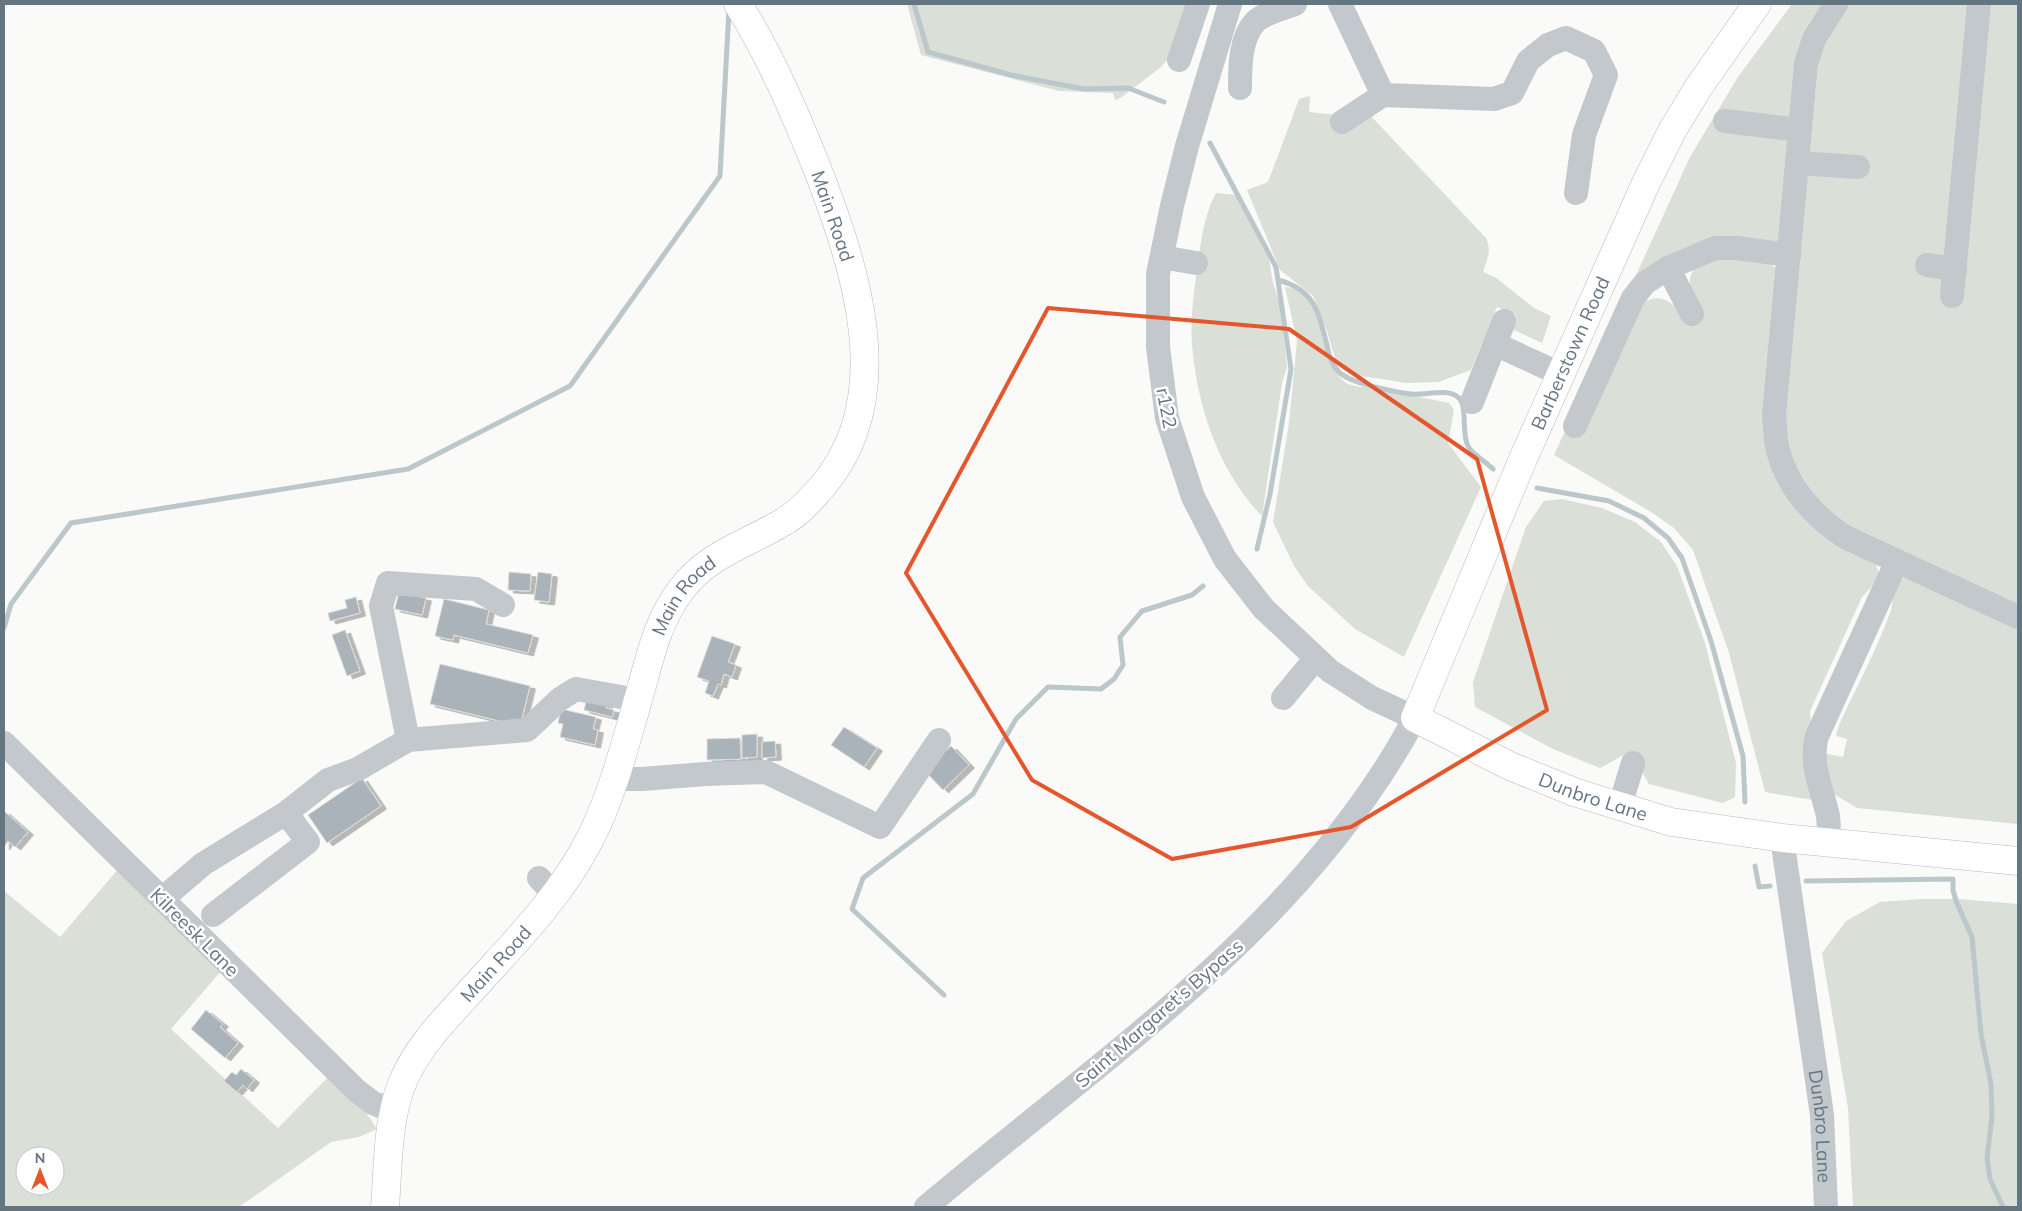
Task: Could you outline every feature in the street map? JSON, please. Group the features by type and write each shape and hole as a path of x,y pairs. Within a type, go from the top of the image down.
{"main road":[{"name":"Main Road","path":"385,1207 393,1111 401,1085 417,1054 440,1024 547,887 590,839 613,779 657,632 670,604 687,581 709,562 735,546 788,520 823,486 848,447 857,422 862,394 863,328 848,252 836,217 779,77 738,4"},
{"name":"Barberstown Road","path":"1415,718 1522,459 1620,238 1672,131 1698,88 1757,4"},
{"name":"Dunbro Lane","path":"1415,718 1510,766 1574,792 1671,822 1782,838 2018,860"}],"street":[{"path":"1179,60 1198,4"},
{"name":"r122","path":"1230,4 1187,146 1158,274 1158,347 1167,418 1192,497 1225,559 1264,609 1330,671 1372,698 1415,718"},
{"path":"1240,88 1240,69 1244,42 1255,22 1295,4"},
{"path":"1340,4 1383,95"},
{"path":"1836,4 1814,39 1806,64 1774,415 1777,447 1787,473 1804,502 1824,523 1845,537 2018,616"},
{"path":"1952,296 1979,4"},
{"path":"1342,122 1383,95 1494,99 1512,93 1528,61 1548,45 1566,38 1594,50 1606,75 1584,135 1576,193"},
{"path":"1725,121 1800,130"},
{"path":"1797,163 1858,167"},
{"path":"1575,426 1633,298 1645,283 1668,268 1715,248 1737,248 1789,256"},
{"path":"1162,257 1196,263"},
{"path":"1927,265 1955,269"},
{"path":"1668,268 1692,314"},
{"path":"1472,402 1504,321"},
{"path":"1495,344 1560,374"},
{"path":"1829,843 1828,818 1816,772 1814,746 1897,561"},
{"path":"408,740 381,606 388,583 476,589 503,605"},
{"path":"1283,698 1316,658"},
{"path":"162,899 203,864 286,812 328,780 358,769 408,740 527,730 560,699 576,688 638,700"},
{"name":"Saint Margaret's Bypass","path":"926,1207 993,1150 1177,1002 1232,953 1314,867 1372,792 1397,752 1415,718"},
{"path":"613,779 766,772 880,827 939,740"},
{"name":"Kilreesk Lane","path":"4,743 356,1090 372,1102 393,1111"},
{"path":"1620,806 1633,763"},
{"path":"213,915 308,842 286,812"},
{"name":"Dunbro Lane","path":"1782,838 1822,1115 1826,1207"}],"highlighted area":[{"path":"1048,308 1289,329 1477,459 1547,710 1351,827 1172,859 1032,780 906,573"}],"shaded area":[{"path":"907,4 1188,4 1168,59 1161,67 1122,97 1115,100 1113,93 1059,91 921,55"},
{"path":"1792,4 1824,4 1813,20 1801,55 1794,110 1790,116 1780,118 1725,113 1723,124 1779,129 1790,137 1792,142 1784,235 1777,245 1772,248 1723,244 1699,247 1655,268 1643,278 1626,306 1572,426 1583,430 1634,315 1640,306 1649,300 1663,299 1674,306 1688,323 1703,312 1691,292 1690,286 1692,273 1701,259 1721,256 1756,258 1774,267 1781,274 1766,413 1770,457 1782,488 1799,512 1830,538 1875,562 1879,573 1875,583 1862,597 1810,711 1811,727 1806,753 1816,797 1813,800 1765,792 1729,653 1693,550 1674,528 1651,512 1554,455 1690,157 1738,77"},
{"path":"1845,4 1974,4 1946,279 1985,4 2018,4 2018,608 1841,528 1790,465 1782,417 1807,177 1813,172 1814,157 1810,151 1820,44"},
{"path":"1310,96 1309,112 1336,115 1369,114 1486,238 1489,251 1483,272 1495,277 1534,308 1551,316 1542,343 1510,328 1516,315 1497,307 1471,370 1438,382 1406,383 1350,374 1337,365 1327,331 1313,296 1280,270 1247,190 1268,182 1299,99"},
{"path":"1216,193 1236,195 1269,259 1273,283 1280,304 1287,367 1282,383 1262,516 1235,481 1214,441 1196,376 1192,331 1194,296 1204,226"},
{"path":"1285,287 1300,292 1310,302 1317,315 1331,362 1338,375 1348,384 1449,403 1454,410 1448,443 1481,487 1404,657 1355,629 1308,586 1294,566 1273,522 1289,423 1297,341"},
{"path":"1562,499 1602,508 1635,522 1661,542 1677,566 1705,643 1736,763 1735,797 1723,803 1649,784 1635,760 1622,756 1600,768 1553,749 1475,707 1473,682 1526,527 1544,501"},
{"path":"1906,577 2018,625 2018,824 1857,808 1834,794 1823,753 1843,757 1847,739 1836,736 1839,725 1884,627 1892,607 1894,588 1900,580"},
{"path":"120,867 222,970 171,1029 278,1128 330,1075 365,1111 377,1129 359,1137 331,1142 239,1207 4,1207 4,891 60,937"},
{"path":"1958,899 2018,904 2018,1207 1853,1207 1848,1108 1822,953 1846,921 1880,902"}],"building":[{"path":"509,572 531,574 530,591 508,590"},
{"path":"538,572 552,574 549,602 534,600"},
{"path":"399,592 426,598 422,615 395,609"},
{"path":"356,597 360,613 330,621 328,613 347,608 345,600"},
{"path":"444,599 489,610 486,624 533,635 528,653 454,635 453,640 435,636"},
{"path":"345,630 360,671 347,676 332,635"},
{"path":"712,636 735,644 728,662 736,665 732,677 724,674 721,685 718,684 713,696 705,693 709,681 697,677"},
{"path":"440,664 530,686 520,726 430,704"},
{"path":"587,698 607,703 606,708 614,710 612,717 584,710"},
{"path":"561,709 596,717 593,729 598,730 595,745 560,737 563,724 558,723"},
{"path":"844,727 877,748 864,767 831,745"},
{"path":"757,734 757,757 742,758 742,735"},
{"path":"740,738 741,759 707,760 707,739"},
{"path":"775,741 776,757 762,758 762,742"},
{"path":"951,746 969,765 943,790 925,771"},
{"path":"362,778 381,806 327,843 308,815"},
{"path":"4,811 28,832 15,847 8,841 4,847"},
{"path":"206,1010 223,1024 220,1027 238,1043 225,1058 191,1029"},
{"path":"241,1069 254,1080 247,1089 243,1085 237,1092 224,1081 232,1072 236,1075"}],"waterway":[{"path":"914,4 928,52 1011,75 1084,89 1128,88 1164,102"},
{"path":"4,628 11,604 71,523 408,469 570,386 720,176 729,9"},
{"path":"1210,143 1276,267 1291,369 1270,494 1257,549"},
{"path":"1278,280 1300,290 1313,304 1321,322 1334,366 1344,376 1352,380 1394,391 1411,394 1442,392 1459,398 1462,402 1468,446 1493,469"},
{"path":"1537,488 1609,501 1644,518 1668,538 1682,558 1711,641 1743,756 1745,802"},
{"path":"944,995 852,909 863,878 973,794 1016,719 1048,687 1101,689 1114,679 1123,665 1120,637 1142,611 1192,595 1203,586"},
{"path":"1755,866 1759,887 1770,886"},
{"path":"1806,881 1953,879 1956,901 1972,937 1981,1034 1991,1084 1992,1116 1987,1158 1990,1179 2003,1207"}]}
